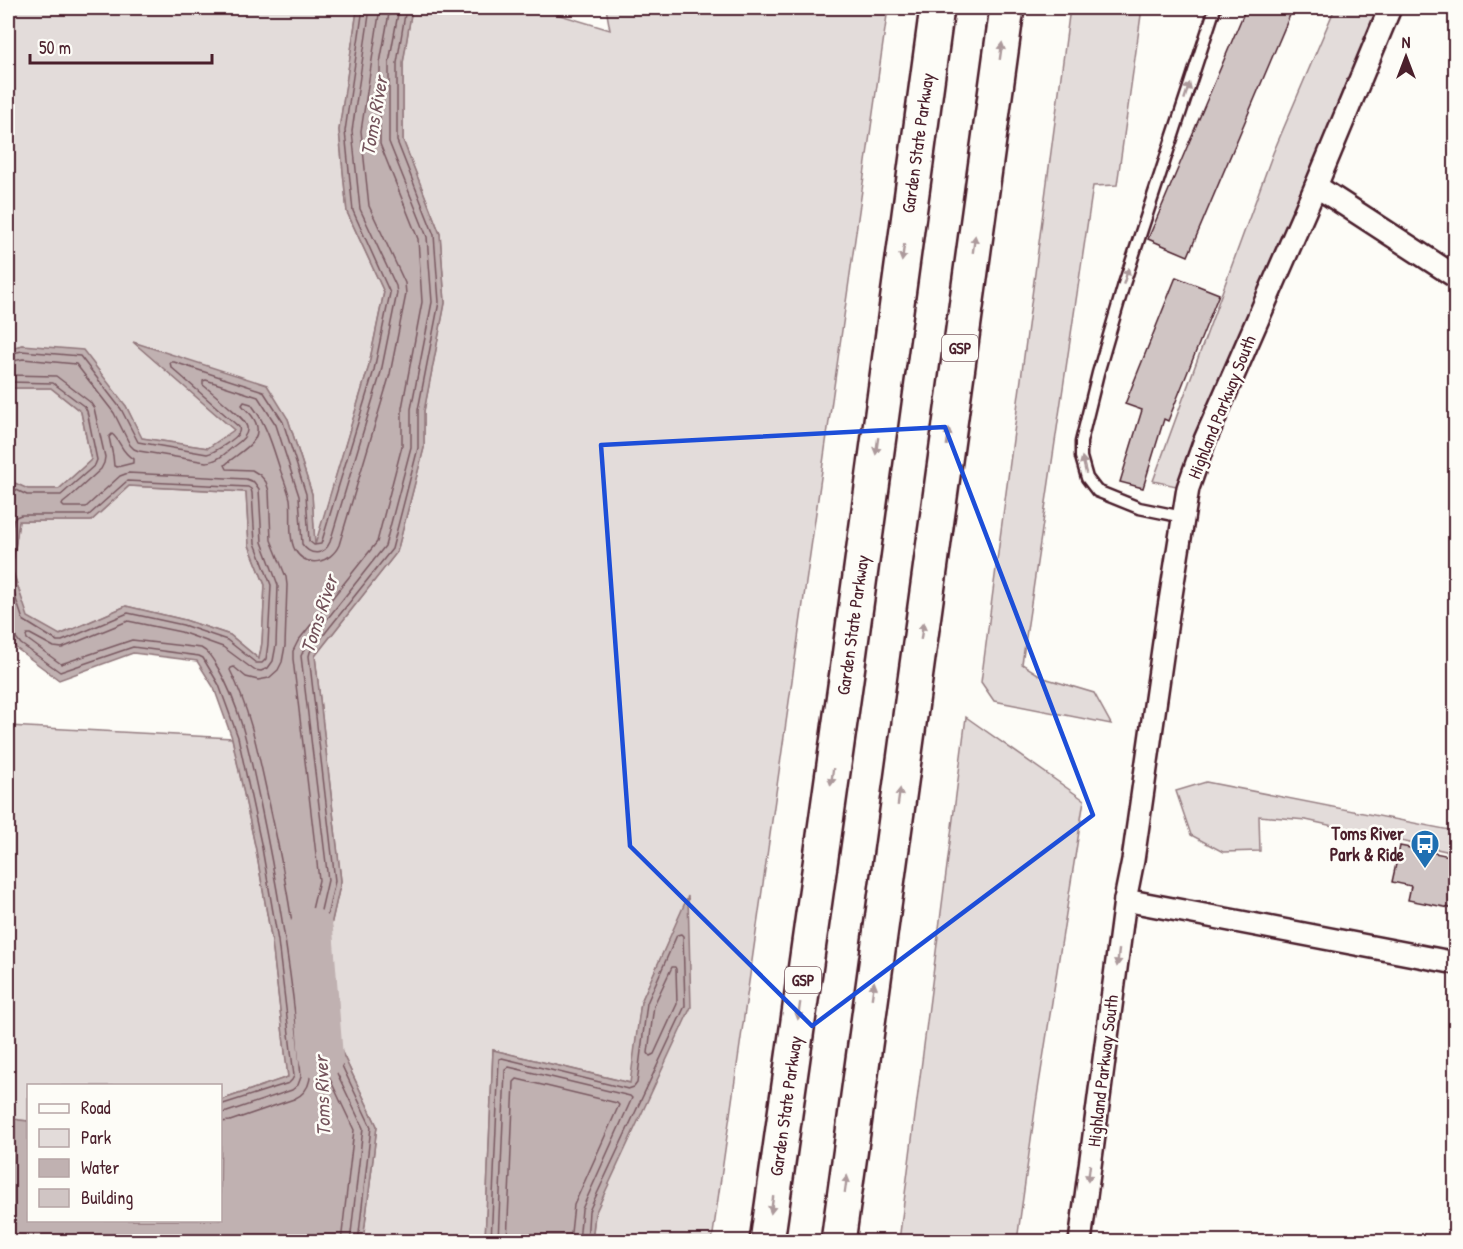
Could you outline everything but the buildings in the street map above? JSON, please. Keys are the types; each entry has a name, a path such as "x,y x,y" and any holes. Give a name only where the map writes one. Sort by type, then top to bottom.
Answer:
{"highway":[{"name":"Garden State Parkway","path":"767,1242 937,8"},
{"name":"GSP","path":"838,1242 1007,8"}],"street":[{"name":"Highland Parkway South","path":"1080,1242 1125,900 1133,860 1188,488 1205,440 1316,186 1390,8"},
{"path":"1316,186 1455,277"},
{"path":"1125,900 1455,963"}],"lane":[{"path":"1183,518 1139,508 1097,491 1087,478 1081,457 1081,442 1124,284 1214,11"}],"highlighted area":[{"path":"945,427 1093,815 812,1026 630,846 601,445"}],"green space":[{"path":"8,8 357,8 339,130 347,212 384,292 368,369 315,547 312,494 288,419 135,343 235,430 208,448 141,438 126,406 22,345 8,349"},
{"path":"412,8 537,8 610,30 606,8 888,8 712,1241 592,1241 595,1214 688,898 641,1002 631,1083 493,1050 485,1241 363,1241 377,1126 315,996 341,881 315,656 397,552 424,448 424,411 445,303 440,234 403,141 403,63"},
{"path":"1070,8 1142,8 1117,185 1093,186 1022,664 1044,678 1094,693 1111,724 994,701 981,682"},
{"path":"1335,8 1381,8 1346,82 1217,409 1176,486 1153,481 1273,153"},
{"path":"8,388 51,388 81,412 91,460 59,489 27,489 8,480"},
{"path":"129,486 246,492 249,545 265,585 259,659 230,635 185,620 126,606 59,635 27,617 12,569 19,521 91,521"},
{"path":"966,717 1084,800 1036,1103 1017,1241 899,1241"},
{"path":"8,726 232,738 256,850 272,942 288,1077 222,1100 222,1084 27,1084 27,1121 8,1117"},
{"path":"1206,782 1455,831 1455,853 1306,820 1259,816 1260,851 1223,852 1191,835 1176,791"}],"water":[{"path":"357,8 412,8 403,63 403,140 440,234 445,303 424,411 424,448 397,552 315,656 341,881 315,996 377,1126 363,1241 8,1241 8,1117 27,1121 27,1222 222,1222 222,1100 288,1077 272,942 256,850 232,738 214,688 197,661 133,653 59,680 16,648 8,635 8,480 28,489 59,489 91,460 81,412 51,388 8,388 8,349 22,345 83,350 126,406 142,438 208,448 234,430 133,342 267,385 288,419 312,494 315,545 368,369 384,292 347,212 339,130","holes":["129,486 246,492 249,545 265,585 259,659 230,635 185,620 126,606 60,635 28,617 12,569 19,521 91,521"]},
{"path":"688,896 691,1007 595,1214 592,1241 485,1241 493,1050 630,1083 641,1002"}],"waterway":[{"name":"Toms River","path":"311,930 321,1058"}],"place":[{"name":"Toms River Park & Ride","path":"1425,870"}]}
